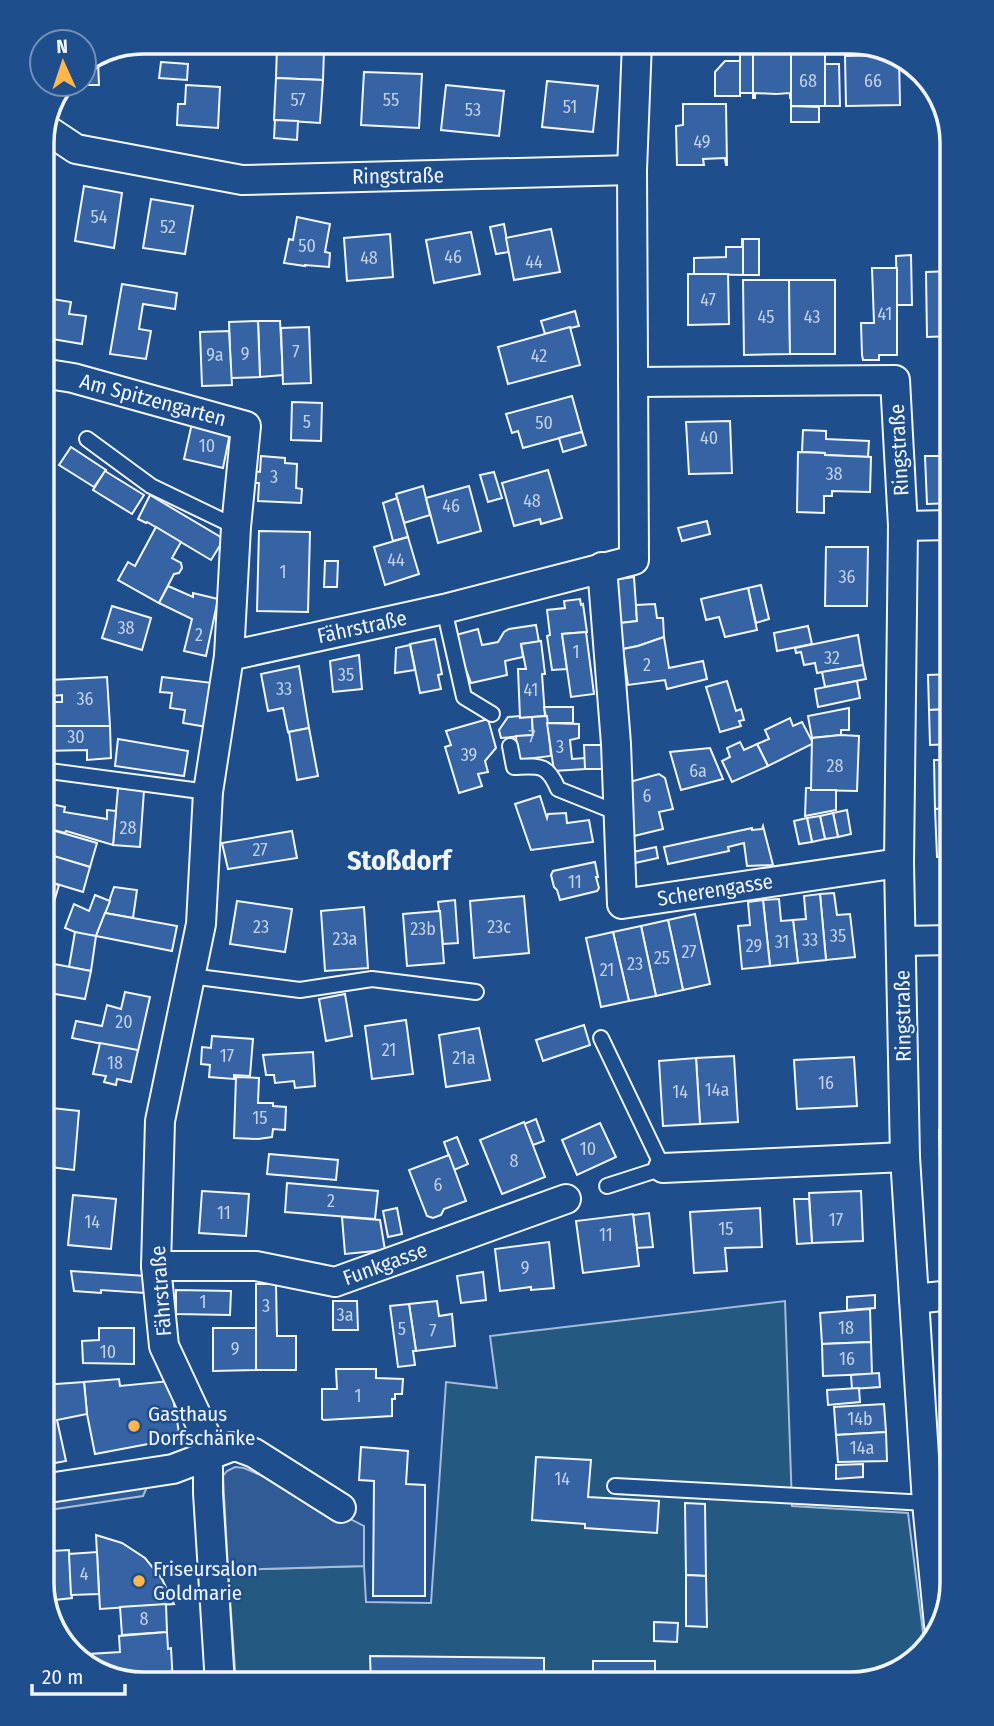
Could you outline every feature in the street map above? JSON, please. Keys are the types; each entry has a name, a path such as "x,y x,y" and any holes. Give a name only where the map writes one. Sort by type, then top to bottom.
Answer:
{"street":[{"path":"633,382 632,170 636,54"},
{"path":"635,71 644,54"},
{"name":"Ringstraße","path":"54,135 76,149 242,180 632,170"},
{"name":"Am Spitzengarten","path":"54,375 73,377 246,426 236,527 229,656"},
{"name":"Ringstraße","path":"633,382 895,380 903,526 899,863 905,1157 927,1503 937,1606"},
{"name":"Fährstraße","path":"219,1672 206,1436 164,1346 156,1266 160,1121 201,924 208,793 229,656 444,609 634,560 633,382"},
{"path":"903,526 940,525"},
{"name":"Scherengasse","path":"602,567 616,744 622,904 899,863"},
{"path":"901,941 940,940"},
{"path":"663,1168 905,1157"},
{"name":"Funkgasse","path":"156,1266 256,1266 335,1282 566,1199"},
{"path":"914,1299 940,1296"},
{"path":"54,1487 173,1469 223,1449 238,1447 254,1453 341,1508"}],"lane":[{"path":"87,439 151,486 236,527"},
{"path":"444,609 464,697 492,713"},
{"path":"510,746 514,767 539,766 553,776 558,789 618,813"},
{"path":"54,772 208,793"},
{"path":"190,976 300,990 372,979 476,992"},
{"path":"601,1038 663,1168 607,1186"},
{"path":"615,1486 927,1503"}],"shaded area":[{"path":"785,1301 792,1506 908,1513 923,1634 918,1642 890,1663 874,1669 851,1672 235,1672 228,1570 364,1566 366,1602 431,1603 446,1382 497,1388 490,1336"},
{"path":"235,1467 244,1468 288,1487 364,1526 364,1566 228,1570 223,1476"},
{"path":"148,1485 143,1496 54,1509 54,1499"}],"building":[{"path":"277,54 324,54 323,80 276,78"},
{"path":"740,54 753,54 753,93 740,93"},
{"path":"753,54 791,54 791,98 790,93 755,93 753,98"},
{"path":"791,54 825,54 825,106 791,106"},
{"path":"845,56 868,56 899,69 900,105 846,106"},
{"path":"725,61 740,61 740,96 715,96 715,72"},
{"path":"161,62 188,64 187,80 159,78"},
{"path":"825,64 839,64 840,106 825,106"},
{"path":"364,72 422,74 419,128 361,125"},
{"path":"276,78 323,80 320,123 274,120"},
{"path":"547,81 598,86 593,132 542,127"},
{"path":"186,85 220,87 218,128 177,125 178,104 185,104"},
{"path":"446,85 504,91 499,136 441,130"},
{"path":"683,104 726,104 727,165 725,158 703,159 704,165 677,165 676,126 683,125"},
{"path":"791,106 819,107 819,122 791,122"},
{"path":"275,120 298,121 297,140 274,138"},
{"path":"84,186 122,193 114,248 75,241"},
{"path":"151,199 193,206 185,254 143,248"},
{"path":"297,217 330,224 325,252 330,253 329,267 284,263 289,239 293,240"},
{"path":"504,224 509,252 496,254 490,227"},
{"path":"551,229 560,272 514,280 506,238"},
{"path":"471,232 480,274 434,283 426,240"},
{"path":"390,234 393,277 347,281 344,238"},
{"path":"742,239 743,275 694,274 694,258 726,257 726,247 742,247"},
{"path":"743,239 759,239 759,275 743,275"},
{"path":"911,255 912,305 897,305 896,256"},
{"path":"872,268 897,268 897,355 879,355 879,360 863,360 861,323 874,323"},
{"path":"940,271 940,336 927,337 926,272"},
{"path":"688,274 728,274 729,324 688,325"},
{"path":"743,280 789,280 790,354 744,355"},
{"path":"789,280 835,280 835,354 790,354"},
{"path":"122,284 177,293 175,309 143,304 139,329 151,331 146,359 110,354"},
{"path":"54,299 71,302 69,314 86,316 82,344 54,339"},
{"path":"575,311 579,326 545,334 541,321"},
{"path":"258,321 280,321 283,375 260,377"},
{"path":"258,321 260,377 231,378 229,322"},
{"path":"309,327 311,383 283,384 281,328"},
{"path":"570,327 580,365 508,384 498,347"},
{"path":"229,331 232,385 202,386 200,332"},
{"path":"572,396 582,432 523,448 518,431 512,433 506,414"},
{"path":"292,402 322,403 321,441 291,440"},
{"path":"730,421 732,473 689,474 686,422"},
{"path":"192,423 230,433 223,468 184,459"},
{"path":"803,430 826,431 826,439 869,441 868,457 802,452"},
{"path":"582,432 586,445 563,452 559,438"},
{"path":"71,447 106,470 94,487 59,465"},
{"path":"798,452 871,457 870,492 832,491 832,496 824,496 824,513 797,512"},
{"path":"261,456 285,458 285,463 297,464 296,488 302,489 301,503 258,501 259,483 251,483 251,471 260,472"},
{"path":"925,456 940,456 940,503 927,504"},
{"path":"548,470 562,518 541,524 540,519 514,526 502,483"},
{"path":"105,471 144,495 132,514 93,490"},
{"path":"494,472 502,498 488,502 480,475"},
{"path":"423,486 430,515 404,523 396,494"},
{"path":"469,486 481,531 438,543 426,498"},
{"path":"150,495 224,539 211,560 138,519"},
{"path":"397,498 408,537 393,541 383,503"},
{"path":"707,521 710,534 682,541 678,528"},
{"path":"156,527 181,542 172,558 181,563 182,568 179,573 174,574 159,603 118,580 128,562 135,566"},
{"path":"259,531 310,532 308,612 257,611"},
{"path":"408,537 419,574 385,585 374,547"},
{"path":"826,547 868,547 867,606 825,606"},
{"path":"325,561 338,561 337,587 324,587"},
{"path":"634,577 637,621 615,624 612,580"},
{"path":"761,585 769,619 756,623 748,588"},
{"path":"168,586 193,597 193,593 218,599 206,656 184,651 192,619 159,603"},
{"path":"748,588 757,630 725,637 719,617 706,620 701,599"},
{"path":"580,599 587,632 562,634 567,669 552,670 547,636 550,635 547,610 565,608 564,601"},
{"path":"655,604 657,618 663,618 664,637 623,649 620,623 637,621 636,605"},
{"path":"112,606 151,618 142,650 102,638"},
{"path":"536,625 539,642 521,644 523,657 505,661 507,675 471,683 456,635 478,629 482,645 498,642 509,629"},
{"path":"808,626 812,644 777,651 774,633"},
{"path":"586,632 594,694 571,697 562,634"},
{"path":"858,635 863,665 817,673 815,663 804,665 801,652 796,653 795,648"},
{"path":"664,637 669,668 703,661 707,679 667,689 665,680 628,685 623,649"},
{"path":"435,639 442,674 438,675 441,689 420,693 410,644"},
{"path":"541,641 545,674 542,674 545,716 520,718 518,669 526,669 521,644"},
{"path":"410,645 415,670 395,673 396,648"},
{"path":"359,655 362,689 333,692 330,661"},
{"path":"863,665 866,679 825,687 822,672"},
{"path":"299,666 309,728 288,732 283,708 268,711 261,674"},
{"path":"940,674 940,710 929,710 928,675"},
{"path":"107,677 110,726 54,726 54,702 62,702 62,695 54,696 54,680"},
{"path":"162,677 213,683 207,727 183,723 185,710 170,708 172,693 160,692"},
{"path":"727,681 736,711 741,709 744,720 739,721 741,726 720,732 706,687"},
{"path":"857,681 860,698 818,707 815,689"},
{"path":"544,707 573,707 573,723 547,723"},
{"path":"849,708 849,730 841,730 841,735 812,738 808,716"},
{"path":"929,710 940,710 940,745 930,745"},
{"path":"547,716 551,756 518,760 516,736 533,735 532,717"},
{"path":"508,717 532,717 533,735 501,738 499,730"},
{"path":"790,718 793,726 802,722 812,744 768,766 757,744 769,739 765,730"},
{"path":"488,719 496,748 485,761 488,772 478,774 482,786 459,793 445,747 451,745 446,731"},
{"path":"547,723 579,724 579,738 570,740 572,759 585,758 585,769 554,771"},
{"path":"54,726 110,726 111,758 87,760 87,750 54,751"},
{"path":"309,728 318,776 297,780 289,732"},
{"path":"859,736 857,791 811,790 812,738"},
{"path":"118,739 188,751 184,776 115,766"},
{"path":"740,742 744,750 757,744 768,766 732,782 722,761 730,757 727,748"},
{"path":"584,745 606,745 607,769 585,769"},
{"path":"710,748 723,779 681,790 670,752"},
{"path":"934,760 940,760 940,809 935,809"},
{"path":"659,774 665,778 673,809 659,812 663,829 634,836 622,784"},
{"path":"118,788 144,790 140,847 113,845"},
{"path":"806,788 836,790 836,810 805,816"},
{"path":"540,796 547,818 548,814 566,813 567,823 589,820 593,842 531,850 515,804"},
{"path":"54,805 65,807 64,812 107,819 107,810 116,811 113,845 66,831 54,830"},
{"path":"935,809 940,809 940,857 937,857"},
{"path":"847,810 851,834 838,837 833,813"},
{"path":"833,813 838,837 825,839 820,816"},
{"path":"820,816 825,839 812,842 807,818"},
{"path":"807,818 812,842 799,844 794,821"},
{"path":"763,826 773,865 747,866 744,843 728,847 729,851 668,864 664,847 752,828 762,829"},
{"path":"54,831 97,843 90,867 54,857"},
{"path":"292,831 297,858 228,869 222,843"},
{"path":"656,847 658,858 635,863 633,852"},
{"path":"54,856 90,867 83,892 54,883"},
{"path":"595,862 599,888 597,891 560,900 551,875 553,871"},
{"path":"54,883 59,885 54,902"},
{"path":"114,887 137,890 133,918 105,913"},
{"path":"834,893 837,915 850,914 855,957 826,960 820,894"},
{"path":"820,894 826,960 798,963 793,920 806,919 804,896"},
{"path":"95,895 110,901 96,936 65,928 74,904 89,911"},
{"path":"524,896 529,953 474,958 470,901"},
{"path":"779,899 781,921 793,920 798,963 770,966 763,900"},
{"path":"455,900 458,943 443,944 438,902"},
{"path":"763,900 770,966 742,969 738,926 750,925 748,902"},
{"path":"237,901 292,909 285,952 230,944"},
{"path":"364,907 368,968 325,971 321,911"},
{"path":"440,911 444,963 407,966 403,914"},
{"path":"105,913 177,926 172,951 96,936"},
{"path":"695,914 710,984 683,990 668,920"},
{"path":"668,920 683,990 656,996 641,926"},
{"path":"641,926 656,996 629,1001 613,932"},
{"path":"75,932 96,936 91,971 69,967"},
{"path":"613,932 629,1001 601,1007 586,938"},
{"path":"54,964 91,971 85,999 54,994"},
{"path":"125,992 150,997 138,1051 72,1038 76,1021 102,1026 107,1005 121,1009"},
{"path":"345,994 352,1036 326,1041 319,999"},
{"path":"406,1020 413,1074 372,1079 365,1026"},
{"path":"584,1025 590,1045 543,1061 536,1040"},
{"path":"479,1028 490,1080 446,1087 439,1035"},
{"path":"212,1036 253,1039 250,1076 234,1075 234,1079 209,1077 210,1065 201,1064 202,1047 211,1048"},
{"path":"100,1043 138,1050 131,1082 117,1079 116,1085 104,1082 106,1076 93,1074"},
{"path":"313,1052 315,1086 295,1088 294,1081 275,1083 274,1075 266,1075 263,1055"},
{"path":"734,1056 738,1122 700,1124 696,1058"},
{"path":"854,1057 857,1106 797,1109 794,1060"},
{"path":"696,1058 700,1124 663,1126 659,1061"},
{"path":"236,1077 259,1078 258,1103 273,1103 273,1106 286,1107 285,1130 273,1129 272,1137 234,1138"},
{"path":"54,1108 79,1111 74,1170 54,1168"},
{"path":"536,1119 544,1141 533,1145 524,1124"},
{"path":"524,1122 545,1177 502,1194 480,1140"},
{"path":"600,1123 616,1157 577,1175 562,1140"},
{"path":"457,1137 468,1164 454,1170 444,1142"},
{"path":"269,1154 338,1160 336,1180 267,1174"},
{"path":"449,1155 466,1201 444,1209 441,1215 433,1218 427,1216 409,1170"},
{"path":"287,1183 378,1191 375,1219 285,1212"},
{"path":"202,1191 249,1194 246,1236 199,1233"},
{"path":"861,1191 863,1241 812,1243 809,1193"},
{"path":"73,1195 116,1199 111,1249 68,1245"},
{"path":"794,1199 809,1199 812,1243 797,1244"},
{"path":"397,1208 402,1234 388,1237 383,1211"},
{"path":"760,1208 762,1247 725,1248 727,1271 694,1273 690,1212"},
{"path":"649,1213 653,1247 637,1248 633,1215"},
{"path":"633,1214 639,1266 583,1273 576,1221"},
{"path":"342,1217 380,1220 385,1250 345,1254"},
{"path":"549,1242 554,1288 531,1290 531,1287 500,1291 495,1249"},
{"path":"71,1271 146,1276 145,1293 74,1291"},
{"path":"483,1272 486,1300 461,1303 457,1276"},
{"path":"256,1284 276,1284 277,1336 296,1336 296,1370 256,1370"},
{"path":"176,1290 231,1291 230,1315 176,1314"},
{"path":"875,1295 875,1308 847,1310 847,1297"},
{"path":"333,1301 357,1301 358,1330 333,1330"},
{"path":"437,1301 439,1316 452,1314 455,1346 416,1351 409,1304"},
{"path":"409,1304 416,1351 413,1351 415,1365 398,1367 390,1306"},
{"path":"870,1309 871,1342 822,1344 820,1313"},
{"path":"99,1328 134,1328 134,1364 83,1363 82,1341 99,1340"},
{"path":"213,1328 256,1328 256,1370 213,1371"},
{"path":"871,1342 872,1374 823,1376 822,1344"},
{"path":"336,1369 376,1369 376,1378 403,1379 402,1394 395,1394 395,1399 392,1399 392,1416 322,1419 322,1389 337,1389"},
{"path":"879,1373 880,1387 852,1389 851,1375"},
{"name":"Gasthaus Dorfschänke","path":"119,1379 120,1386 170,1381 180,1438 95,1454 84,1382"},
{"path":"84,1382 87,1414 57,1420 66,1461 54,1463 54,1384"},
{"path":"859,1388 860,1402 828,1405 827,1390"},
{"path":"884,1404 886,1432 836,1435 834,1407"},
{"path":"886,1432 887,1461 838,1462 836,1435"},
{"path":"361,1447 408,1451 406,1484 425,1485 425,1596 373,1596 374,1481 359,1480"},
{"path":"536,1457 591,1460 588,1497 659,1501 657,1533 585,1528 585,1524 532,1520"},
{"path":"863,1464 863,1477 836,1479 836,1465"},
{"path":"685,1503 705,1504 706,1576 686,1575"},
{"path":"96,1535 122,1543 145,1558 162,1579 174,1604 100,1609"},
{"path":"69,1550 72,1598 56,1600 54,1551"},
{"path":"97,1552 99,1594 71,1595 69,1554"},
{"path":"686,1575 706,1576 707,1627 686,1626"},
{"path":"166,1604 167,1632 122,1635 120,1607"},
{"path":"654,1622 678,1623 677,1642 654,1641"},
{"path":"167,1632 172,1672 126,1670 104,1663 90,1654 120,1652 119,1636"},
{"path":"370,1656 544,1658 544,1672 371,1672"},
{"path":"593,1661 655,1661 655,1672 593,1672"}],"place":[{"name":"Gasthaus Dorfschänke","path":"134,1426"},
{"name":"Friseursalon Goldmarie","path":"139,1581"}],"district":[{"name":"Stoßdorf","path":"399,860"}]}
